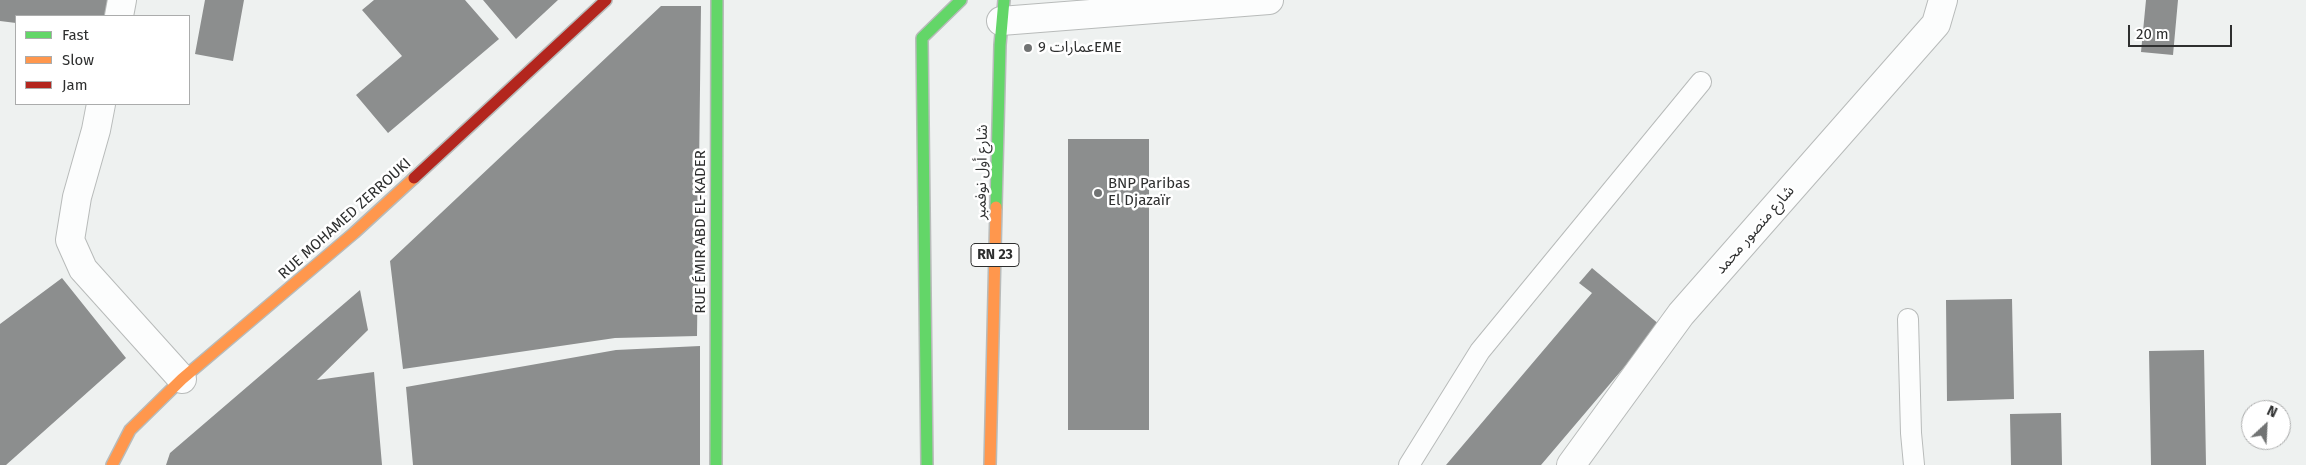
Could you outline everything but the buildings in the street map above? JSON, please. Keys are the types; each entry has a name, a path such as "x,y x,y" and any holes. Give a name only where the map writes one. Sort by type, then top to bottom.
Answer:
{"street":[{"path":"119,15 122,0"},
{"name":"RUE MOHAMED ZERROUKI","path":"112,465 130,430 182,379 354,233 606,0"},
{"name":"RUE ÉMIR ABD EL-KADER","path":"716,465 717,0"},
{"path":"927,465 922,38 961,0"},
{"path":"1003,10 1269,0"},
{"name":"شارع منصور محمد","path":"1571,465 1681,314 1936,24 1943,0"},
{"name":"شارع أول نوفمبر","path":"990,465 1003,10"},
{"path":"101,105 96,130 77,197 70,240 83,269 182,379"}],"lane":[{"path":"1409,465 1480,351 1701,82"},
{"path":"1908,319 1911,433 1914,465"}],"traffic: fast":[{"path":"716,465 717,0"},
{"path":"927,465 922,38 961,0"},
{"path":"996,207 1000,45 1004,0"}],"traffic: slow":[{"path":"112,465 130,430 182,379 354,233 414,178"},
{"path":"990,465 996,207"}],"traffic: jam":[{"path":"414,178 606,0"}],"place":[{"name":"عمارات 9EME","path":"1028,48"},
{"name":"BNP Paribas El Djazaïr","path":"1098,193"}]}
